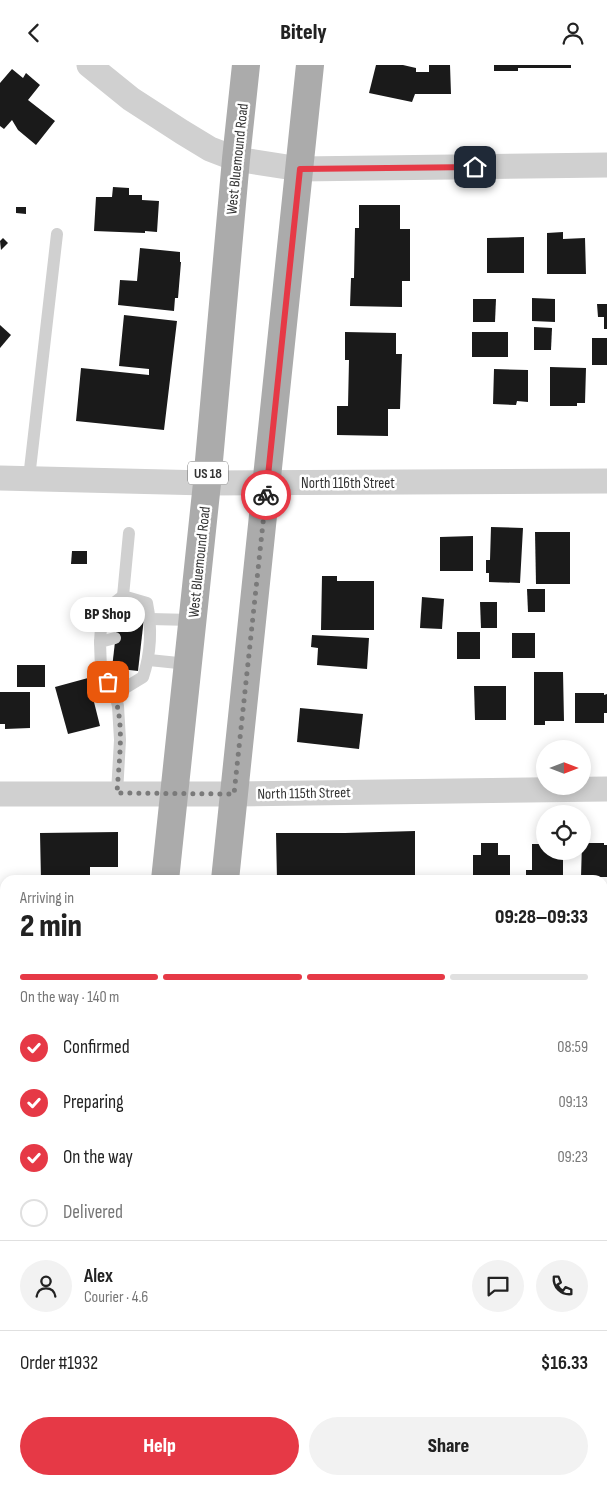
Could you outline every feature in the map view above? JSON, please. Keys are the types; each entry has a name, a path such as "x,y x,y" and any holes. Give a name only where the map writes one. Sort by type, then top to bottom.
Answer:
{"main road":[{"name":"West Bluemound Road","path":"166,875 207,483 246,65"},
{"path":"226,875 310,65"}],"street":[{"path":"89,65 131,99 182,132 210,149 236,159 300,169 607,165"},
{"name":"North 116th Street","path":"10,475 207,483 607,481"},
{"name":"North 115th Street","path":"0,794 234,794 607,789"}],"lane":[{"path":"10,475 57,234"},
{"path":"117,793 120,740 118,705 115,694 101,670 100,642 102,612 123,596 129,533"},
{"path":"115,694 143,677 149,660 147,603 123,596"},
{"path":"148,627 192,620"},
{"path":"100,642 115,638"},
{"path":"149,660 188,664"}],"building":[{"path":"376,65 403,65 416,68 416,72 429,72 429,65 450,65 451,94 415,94 412,102 369,93"},
{"path":"494,65 571,65 571,68 518,68 518,71 494,71"},
{"path":"12,69 23,78 26,73 40,85 28,100 55,121 36,145 18,130 12,120 4,129 0,126 0,83"},
{"path":"113,187 129,188 129,195 142,195 142,200 159,201 157,232 94,231 96,197 112,197"},
{"path":"359,205 400,205 400,229 410,229 410,281 402,281 402,307 350,306 351,278 354,278 355,228 359,228"},
{"path":"16,207 26,207 26,214 16,213"},
{"path":"563,232 563,239 585,238 586,274 547,274 547,233"},
{"path":"524,237 524,273 487,273 487,238"},
{"path":"3,238 8,243 1,250 0,241"},
{"path":"140,248 180,252 178,298 175,298 174,311 118,305 120,280 137,281"},
{"path":"532,298 555,299 555,322 532,321"},
{"path":"473,299 496,299 495,322 473,322"},
{"path":"597,304 607,304 607,329 604,329 604,317 598,317"},
{"path":"124,315 177,321 164,430 76,421 81,368 149,375 149,369 119,366"},
{"path":"0,325 11,335 0,348"},
{"path":"534,327 552,328 551,350 534,350"},
{"path":"345,332 396,333 396,354 402,354 400,409 388,409 388,436 337,435 337,406 348,406 349,360 345,360"},
{"path":"472,332 508,332 508,357 472,357"},
{"path":"592,338 607,338 607,365 592,365"},
{"path":"550,367 586,368 585,403 577,403 577,406 550,406"},
{"path":"494,369 528,370 528,402 517,401 516,405 493,404"},
{"path":"491,527 523,528 520,583 489,582 489,573 486,573 486,560 490,560"},
{"path":"535,532 570,532 570,584 536,584"},
{"path":"473,536 473,571 440,571 440,537"},
{"path":"72,551 87,551 87,564 71,564"},
{"path":"322,576 337,576 337,581 374,581 374,630 321,630"},
{"path":"527,589 545,589 545,612 528,612"},
{"path":"422,597 444,599 442,629 420,628"},
{"path":"480,602 497,602 497,628 481,628"},
{"path":"119,607 145,609 138,671 112,668"},
{"path":"457,632 480,632 480,659 457,659"},
{"path":"512,633 535,633 535,658 512,658"},
{"path":"312,635 369,638 367,669 317,665 318,648 311,647"},
{"path":"17,665 45,665 45,687 17,687"},
{"path":"534,672 563,672 564,721 545,721 545,725 534,725"},
{"path":"88,678 100,726 68,734 55,687"},
{"path":"474,686 506,686 506,720 475,720"},
{"path":"0,692 30,692 30,728 5,729 5,724 0,724"},
{"path":"575,693 607,694 607,713 604,713 604,723 575,723"},
{"path":"300,708 363,714 359,749 297,742"},
{"path":"415,831 415,875 277,875 276,833"},
{"path":"118,832 118,867 90,867 90,875 41,875 40,833"},
{"path":"481,843 498,843 498,855 510,855 510,875 473,875 473,855 481,855"},
{"path":"591,843 604,843 604,845 607,845 607,875 581,875 582,860 591,860"},
{"path":"532,844 536,844 536,860 563,860 563,875 526,875 526,870 532,870"}],"way so far":[{"path":"108,682 115,694 118,705 120,740 117,793 234,794 266,495"}],"place":[{"name":"BP Shop","path":"108,682"}],"route":[{"path":"266,495 300,169 475,167"}]}
